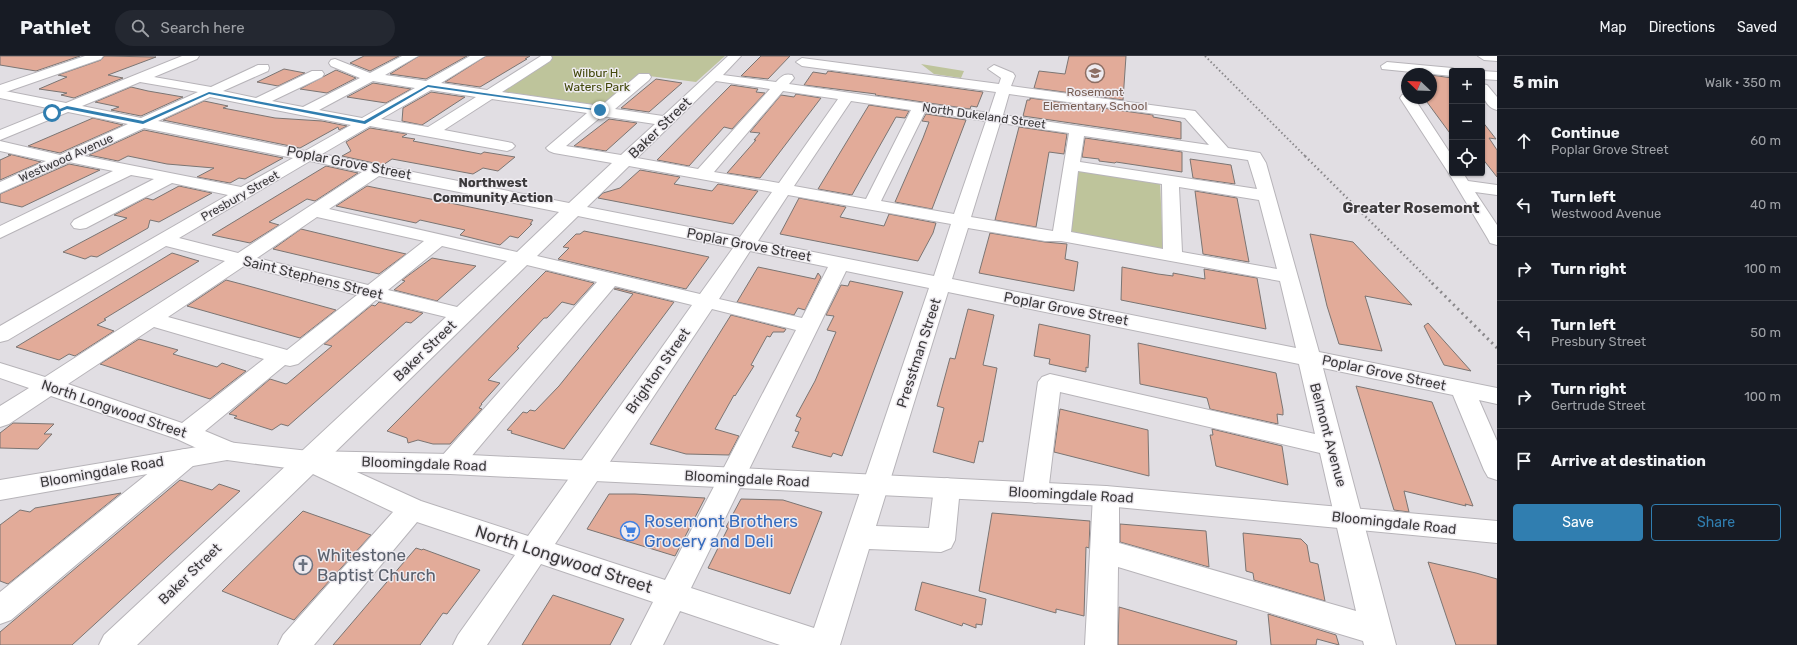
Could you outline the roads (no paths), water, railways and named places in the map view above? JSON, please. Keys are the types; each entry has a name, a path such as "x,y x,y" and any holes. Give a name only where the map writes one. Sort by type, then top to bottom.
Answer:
{"street":[{"path":"0,87 82,56"},
{"path":"0,90 97,56"},
{"path":"0,144 67,107 192,56"},
{"path":"306,111 412,56"},
{"name":"Presbury Street","path":"0,336 479,56"},
{"name":"Baker Street","path":"115,645 735,56"},
{"path":"1484,56 1497,57"},
{"path":"431,132 546,58"},
{"path":"702,175 804,59 1004,89 1190,114 1222,150"},
{"path":"335,63 371,77 488,95 602,110 667,121"},
{"path":"1401,88 1387,66 1409,68"},
{"name":"Westwood Avenue","path":"0,188 263,68"},
{"name":"Presstman Street","path":"824,645 1008,76 994,69"},
{"path":"1437,71 1449,72"},
{"path":"258,102 316,74"},
{"path":"1485,75 1497,76"},
{"path":"644,77 554,148 1045,236 1061,236 1289,277"},
{"name":"North Dukeland Street","path":"713,77 1222,150 1254,156"},
{"path":"139,78 306,111 507,146"},
{"path":"1485,92 1497,106"},
{"name":"Poplar Grove Street","path":"0,94 309,155 1497,396"},
{"name":"Brighton Street","path":"469,645 847,97"},
{"path":"1411,104 1449,163"},
{"path":"871,205 920,107"},
{"path":"1061,236 1077,130"},
{"path":"0,144 64,158 171,177 244,193"},
{"name":"Belmont Avenue","path":"1254,156 1257,160 1289,277 1307,357 1349,518 1378,638"},
{"path":"1071,165 1267,196"},
{"path":"0,418 378,169"},
{"path":"0,233 128,170"},
{"path":"80,224 171,177"},
{"path":"1459,179 1497,190"},
{"path":"1459,179 1497,238"},
{"path":"1170,180 1173,256"},
{"path":"314,211 522,258 808,326"},
{"name":"Saint Stephens Street","path":"164,240 462,315"},
{"path":"151,319 290,358 437,240"},
{"path":"647,645 840,263"},
{"path":"450,464 610,280"},
{"path":"0,610 185,445 282,356"},
{"name":"North Longwood Street","path":"0,370 48,386 185,445"},
{"path":"1035,493 1050,382 1330,446"},
{"path":"1462,389 1497,470"},
{"name":"Bloomingdale Road","path":"4,491 185,445 309,461 450,464 1106,496 1497,532"},
{"name":"North Longwood Street","path":"309,461 412,509 824,645"},
{"path":"859,537 941,540 947,488"},
{"path":"1101,645 1106,496"},
{"path":"294,645 412,509"},
{"path":"1105,551 1378,638"}],"railway":[{"path":"1205,56 1497,348"}],"place":[{"name":"Rosemont Elementary School","path":"1095,73"},
{"name":"Rosemont Brothers Grocery and Deli","path":"630,531"},
{"name":"Whitestone Baptist Church","path":"303,565"}],"district":[{"name":"Northwest Community Action","path":"493,190"},
{"name":"Greater Rosemont","path":"1411,208"}],"park label":[{"name":"Wilbur H. Waters Park","path":"597,80"}]}
